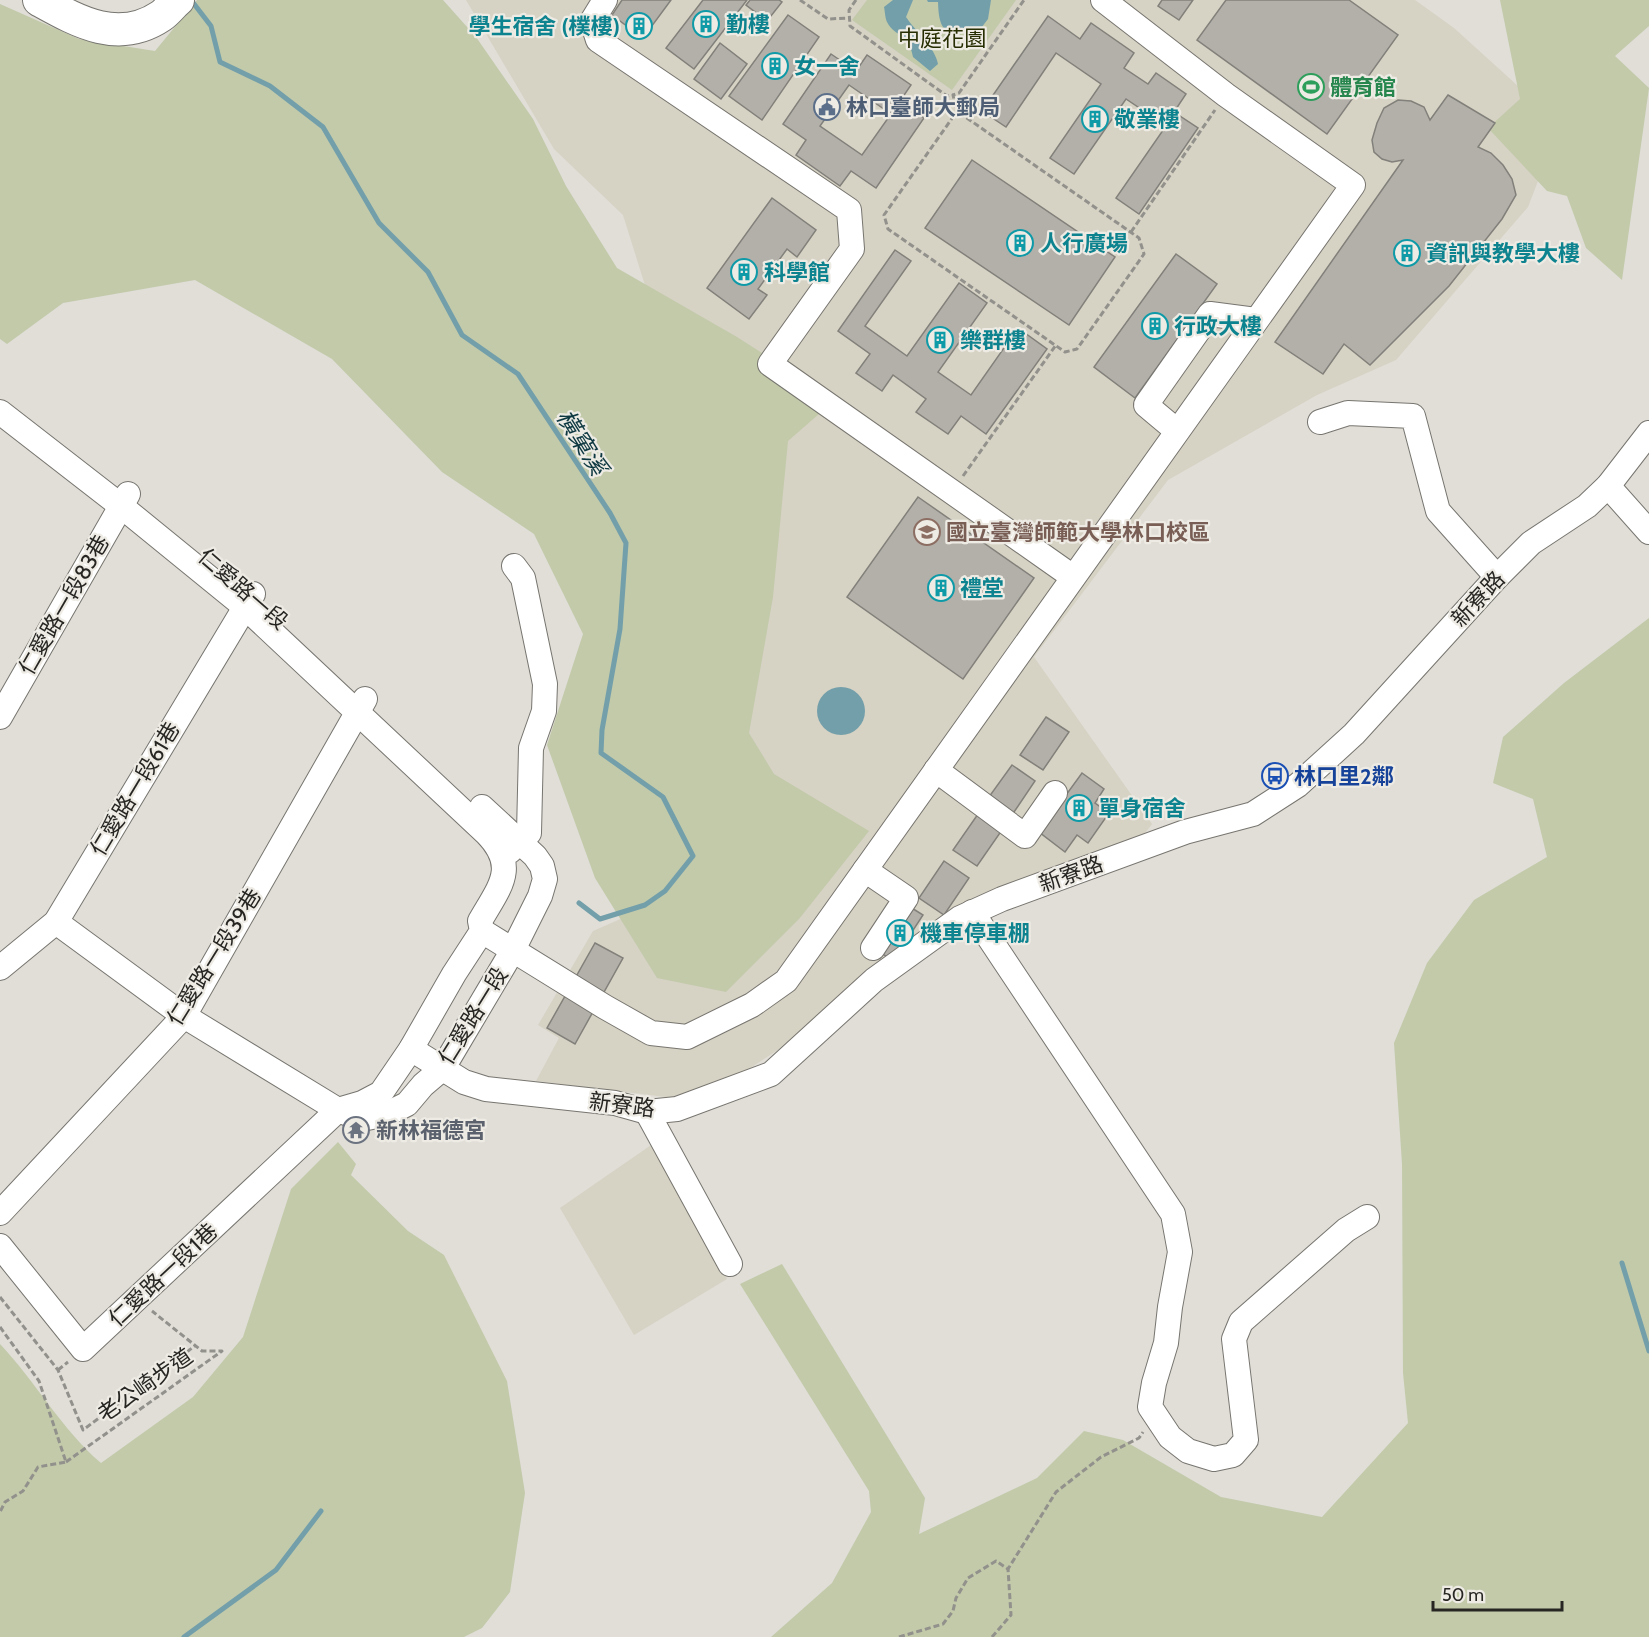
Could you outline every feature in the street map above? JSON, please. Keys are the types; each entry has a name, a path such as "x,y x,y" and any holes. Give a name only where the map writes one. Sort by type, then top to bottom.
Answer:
{"main road":[{"path":"39,0 91,26 115,30 139,26 161,16 178,0"}],"street":[{"path":"605,0 592,21 598,40 849,210 852,249 770,364 1073,578"},
{"path":"482,931 651,1033 687,1037 752,1005 786,981 1353,185 1226,95 1103,0"},
{"path":"1177,431 1146,405 1210,314 1256,320"},
{"name":"仁愛路一段","path":"4,409 124,500 249,601 512,850 542,866 545,879 540,897 513,950 443,1068 423,1085 407,1104 387,1114 362,1119 338,1110"},
{"path":"1320,422 1348,413 1413,416 1438,511 1497,576"},
{"name":"新寮路","path":"411,1049 464,1082 486,1089 615,1104 647,1112 677,1109 771,1074 874,980 960,918 1002,899 1185,832 1253,814 1298,785 1354,734 1497,576 1531,543 1587,506 1608,486 1649,433"},
{"path":"1608,486 1649,532"},
{"name":"仁愛路一段83巷","path":"0,717 124,500"},
{"path":"512,850 530,833 531,748 544,711 545,684 523,578 514,566"},
{"name":"仁愛路一段61巷","path":"0,968 56,921 249,601"},
{"name":"仁愛路一段39巷","path":"0,1213 184,1016 361,706"},
{"path":"936,770 1025,836 1055,793"},
{"name":"仁愛路一段","path":"338,1110 362,1103 381,1093 411,1049 454,974 482,931 480,921 501,884 512,850"},
{"path":"865,870 906,898 873,948"},
{"path":"972,912 1173,1214 1180,1251 1166,1343 1154,1383 1150,1407 1170,1437 1188,1451 1214,1459 1233,1455 1246,1440 1234,1339 1241,1322 1346,1230 1367,1217"},
{"path":"56,921 184,1016 338,1110"},
{"name":"仁愛路一段1巷","path":"0,1246 83,1349 138,1300 338,1110"},
{"path":"647,1112 730,1264"}],"path":[{"path":"800,0 828,19 849,18"},
{"path":"856,0 849,10 850,26 947,96 959,93 1024,0"},
{"path":"953,95 958,116"},
{"path":"1131,232 1226,95"},
{"path":"958,116 964,116 1139,238 1144,254 1077,349 1065,352 888,229 884,215 953,117 958,116"},
{"path":"951,492 1056,345"},
{"path":"0,1297 58,1370 83,1430 196,1345 138,1300"},
{"path":"0,1328 39,1381 66,1462 38,1467 23,1491 5,1502 0,1512"},
{"name":"老公崎步道","path":"66,1462 222,1352 202,1351 196,1345"},
{"path":"992,1637 1011,1615 1008,1569 1056,1492 1101,1457 1138,1438 1156,1416"},
{"path":"899,1637 944,1624 953,1611 956,1598 968,1578 996,1562 1008,1569"}],"shaded area":[{"name":"國立臺灣師範大學林口校區","path":"466,0 1415,0 1454,28 1560,124 1528,207 1396,360 1317,395 1168,480 1034,657 1152,824 1142,837 962,911 810,1029 735,1078 674,1098 536,1081 559,1038 538,1025 593,931 664,900 674,378 623,215 554,149"},
{"path":"657,1141 727,1279 634,1335 560,1208"}],"green space":[{"path":"197,0 443,0 476,37 533,119 566,186 617,268 737,337 835,400 788,441 773,597 749,733 774,774 869,831 799,919 726,992 657,978 595,878 547,745 583,634 534,534 442,472 332,359 195,280 63,303 7,344 0,339 0,4 79,39 155,51"},
{"name":"中庭花園","path":"867,0 1016,0 952,90 852,20"},
{"path":"1500,0 1649,0 1649,26 1615,56 1649,88 1622,280 1586,248 1567,196 1547,191 1488,128 1520,99"},
{"path":"1649,618 1649,1637 771,1637 832,1583 871,1512 869,1491 740,1284 782,1264 925,1498 919,1534 1037,1478 1084,1431 1123,1440 1221,1497 1322,1517 1408,1423 1403,1373 1402,1164 1394,1043 1427,963 1474,900 1547,857 1533,799 1493,783 1503,737 1564,683"},
{"path":"338,1142 356,1164 351,1175 408,1231 444,1255 507,1381 525,1493 510,1592 482,1628 464,1637 0,1637 0,1344 61,1421 101,1463 193,1397 243,1337 291,1189"}],"water":[{"path":"893,0 913,0 906,17 936,58 938,64 930,71 913,57 908,43 887,22 884,7"},
{"path":"927,0 991,0 988,19 978,32 959,33 943,27 940,22 938,2"},
{"path":"836,687 846,687 858,694 865,706 865,716 858,728 846,735 836,735 821,724 817,716 817,706 828,691"}],"building":[{"name":"學生宿舍 (樸樓)","path":"622,0 671,0 643,38 612,15"},
{"name":"勤樓","path":"703,0 747,0 694,69 666,48"},
{"path":"750,0 779,0 782,2 767,21 746,5"},
{"path":"1162,0 1193,0 1179,20 1158,6"},
{"name":"體育館","path":"1226,0 1349,0 1398,35 1327,134 1197,40"},
{"name":"女一舍","path":"788,15 819,37 762,120 729,96"},
{"name":"敬業樓","path":"1048,16 1080,39 1091,23 1134,53 1124,68 1148,84 1156,73 1186,94 1174,112 1198,128 1139,214 1116,198 1166,126 1126,99 1074,174 1050,158 1101,84 1056,53 1006,127 982,111"},
{"path":"720,43 747,64 721,99 694,79"},
{"path":"831,54 856,71 867,55 911,85 900,101 924,118 876,188 851,171 840,186 796,155 806,140 783,124","holes":["849,85 891,114 862,155 820,126"]},
{"name":"資訊與教學大樓","path":"1448,95 1495,123 1478,147 1491,153 1503,165 1512,179 1516,195 1502,219 1449,286 1370,365 1344,344 1323,374 1275,342 1403,160 1392,162 1382,159 1374,152 1372,140 1384,108 1398,100 1411,101 1424,107 1430,120"},
{"name":"人行廣場","path":"972,160 1115,257 1069,325 925,228"},
{"name":"科學館","path":"772,198 816,230 797,257 787,249 758,289 767,295 749,319 707,288"},
{"name":"樂群樓","path":"895,250 911,261 865,326 907,356 959,283 987,303 938,372 971,395 1018,328 1047,349 986,434 961,416 948,434 916,412 926,399 893,375 882,391 856,373 870,354 838,331"},
{"name":"行政大樓","path":"1176,254 1217,284 1135,398 1094,367"},
{"name":"禮堂","path":"918,497 1034,578 963,679 847,597"},
{"path":"1046,717 1069,732 1043,770 1020,755"},
{"path":"1012,765 1035,781 1010,818 986,801"},
{"name":"單身宿舍","path":"1082,773 1104,789 1095,803 1109,813 1088,843 1077,835 1065,852 1039,832"},
{"path":"978,814 1002,830 977,866 953,850"},
{"path":"944,861 969,878 944,915 919,898"},
{"name":"機車停車棚","path":"907,905 923,915 893,961 877,950"},
{"path":"595,943 623,958 575,1044 547,1028"}],"waterway":[{"name":"橫窠溪","path":"191,0 211,26 220,62 270,86 323,127 379,223 428,272 462,335 518,374 610,513 626,543 620,629 602,730 601,753 663,797 693,856 665,891 645,905 600,919 579,903"},
{"path":"1622,1263 1649,1351"},
{"path":"184,1637 276,1570 321,1511"}],"place":[{"name":"勤樓","path":"706,24"},
{"name":"學生宿舍 (樸樓)","path":"639,26"},
{"name":"女一舍","path":"775,66"},
{"name":"體育館","path":"1311,87"},
{"name":"林口臺師大郵局","path":"827,107"},
{"name":"敬業樓","path":"1095,119"},
{"name":"人行廣場","path":"1020,243"},
{"name":"資訊與教學大樓","path":"1407,253"},
{"name":"科學館","path":"744,272"},
{"name":"行政大樓","path":"1155,326"},
{"name":"樂群樓","path":"940,340"},
{"name":"國立臺灣師範大學林口校區","path":"927,532"},
{"name":"禮堂","path":"941,588"},
{"name":"林口里2鄰","path":"1275,776"},
{"name":"單身宿舍","path":"1079,808"},
{"name":"機車停車棚","path":"900,933"},
{"name":"新林福德宮","path":"356,1130"}]}
